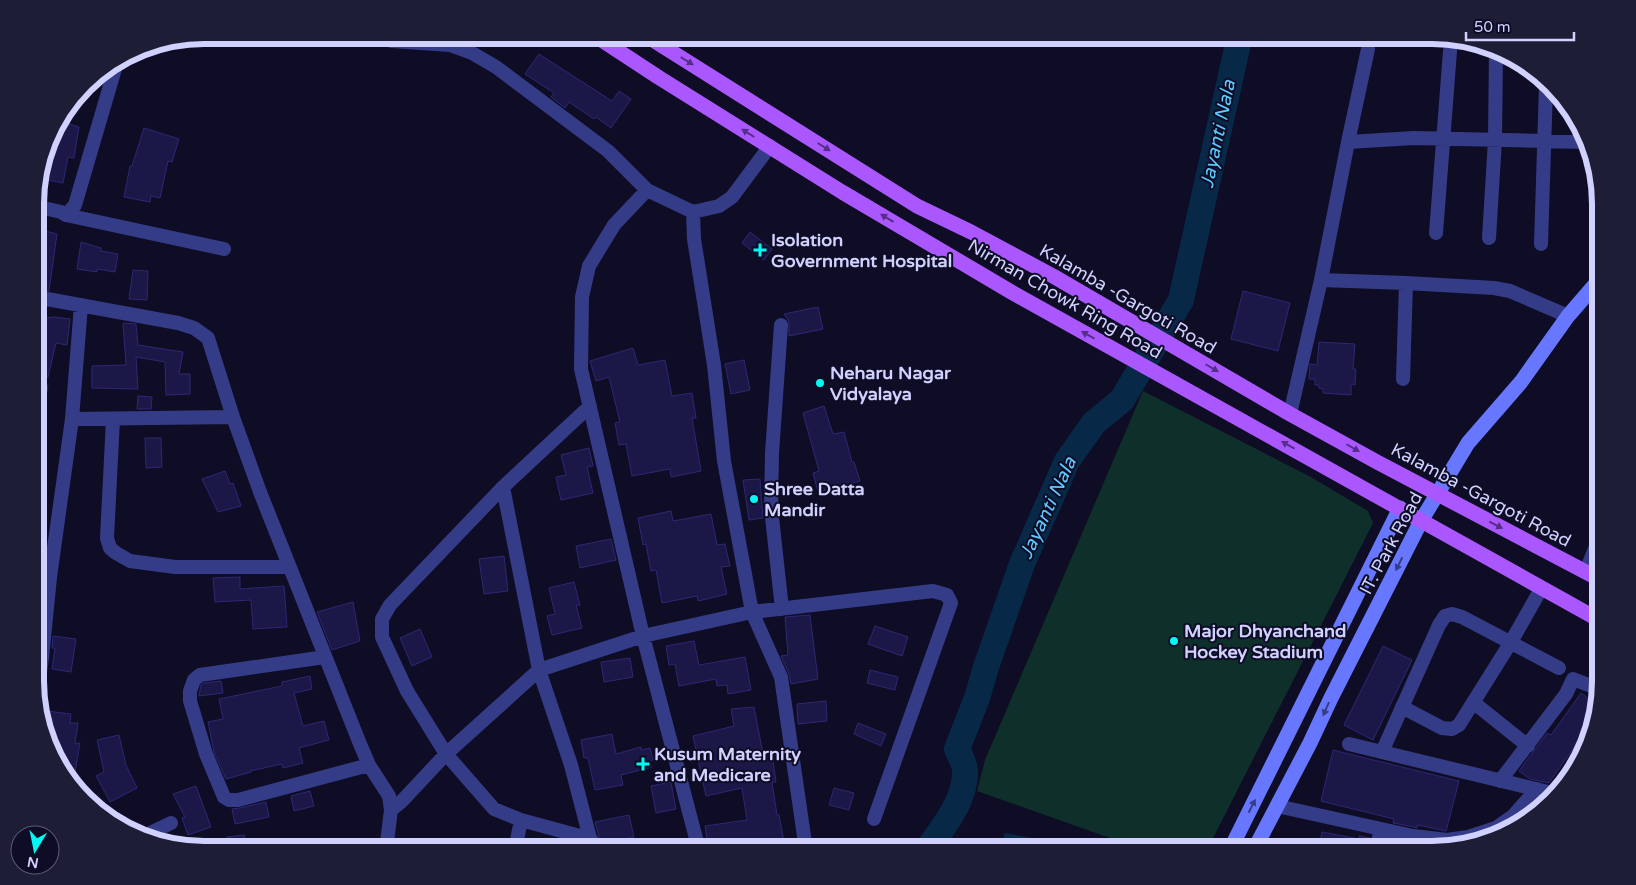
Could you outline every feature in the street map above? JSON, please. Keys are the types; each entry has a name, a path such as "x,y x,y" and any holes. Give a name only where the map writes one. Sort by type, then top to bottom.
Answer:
{"main road":[{"name":"Nirman Chowk Ring Road","path":"608,44 770,146 1013,293 1592,616"},
{"name":"Kalamba -Gargoti Road","path":"659,44 917,206 971,232 1290,414 1438,495 1592,575"},
{"name":"IT. Park Road","path":"1259,841 1422,521 1468,443 1520,382 1568,316 1592,288"},
{"name":"IT. Park Road","path":"1234,841 1400,508"}],"street":[{"path":"436,44 450,45 472,53 496,67 608,152 647,190 692,212 719,206 732,197 770,146"},
{"path":"1290,414 1321,280 1368,49"},
{"path":"1436,233 1450,50"},
{"path":"1489,238 1495,140 1496,57"},
{"path":"66,215 75,205 78,198 114,72"},
{"path":"1541,244 1546,91"},
{"path":"1348,142 1414,138 1580,142"},
{"path":"647,190 614,225 589,266 582,297 581,369 643,636 697,841"},
{"path":"44,208 66,215 224,249"},
{"path":"692,212 694,239 714,365 724,461 752,612 781,677 805,841"},
{"path":"1321,280 1494,288 1510,291 1568,316"},
{"path":"1403,379 1406,283"},
{"path":"44,298 178,323 194,328 208,338 232,417 325,657 369,765 389,796 391,810 387,841"},
{"path":"44,621 72,419 81,305"},
{"path":"781,324 772,453 771,508 782,609"},
{"path":"583,841 494,809 446,754 407,690 382,638 382,619 390,605 504,487 590,406"},
{"path":"72,419 232,417"},
{"path":"114,419 107,538 110,548 116,554 130,561 176,567 290,567"},
{"path":"504,487 539,670 571,765 591,841"},
{"path":"1586,571 1592,556"},
{"path":"1402,707 1442,728 1452,729 1459,725 1511,642 1541,588"},
{"path":"391,810 446,754 539,670 643,636 752,612 933,591 947,594 951,603 874,819"},
{"path":"1382,752 1439,625 1445,616 1452,614 1462,617 1559,668"},
{"path":"325,657 200,675 194,680 190,691 190,701 206,754 224,797 229,800 238,800 369,765"},
{"path":"1500,781 1566,694 1573,679 1592,686"},
{"path":"1473,702 1528,746"},
{"path":"1349,744 1549,791"},
{"path":"1496,828 1513,816 1537,789"},
{"path":"1277,806 1413,836 1447,840 1468,837 1495,828"},
{"path":"517,841 521,820"},
{"path":"151,833 171,823"},
{"path":"1378,841 1381,829"}],"green space":[{"name":"Major Dhyanchand Hockey Stadium","path":"1143,391 1309,476 1368,511 1373,523 1212,841 1119,841 977,791 985,760"}],"water":[{"path":"1005,833 1049,841 1002,841"}],"building":[{"path":"539,54 612,101 619,91 631,99 611,128 569,102 565,108 551,97 554,93 525,74"},
{"path":"66,123 79,127 74,158 68,157 63,183 45,180 56,142"},
{"path":"144,128 179,139 172,162 168,161 160,198 151,196 150,202 124,197 130,166 132,166"},
{"path":"44,231 57,234 49,291 44,290"},
{"path":"750,232 772,249 764,260 742,243"},
{"path":"81,242 101,248 101,251 118,254 115,272 97,269 97,272 77,269"},
{"path":"133,270 148,271 147,300 129,299"},
{"path":"1243,291 1290,303 1278,351 1231,339"},
{"path":"818,307 823,329 789,336 789,322 784,314"},
{"path":"44,318 70,319 67,345 56,343 48,377 44,376"},
{"path":"123,323 136,324 138,345 183,352 179,374 190,374 190,394 166,395 165,362 136,357 138,389 92,388 92,366 126,365"},
{"path":"1319,342 1355,344 1353,369 1356,369 1355,385 1351,384 1351,395 1323,393 1323,389 1319,388 1319,385 1315,385 1315,379 1309,379 1310,364 1317,365"},
{"path":"633,348 638,365 665,360 672,396 692,393 696,418 692,418 701,471 671,477 670,469 632,476 626,444 619,445 615,423 620,422 609,377 596,381 590,361"},
{"path":"744,360 750,390 731,394 725,364"},
{"path":"44,384 48,385 44,409"},
{"path":"138,396 152,397 151,409 137,409"},
{"path":"824,406 833,434 844,432 852,462 854,462 860,481 818,492 813,473 819,471 803,413"},
{"path":"145,438 161,438 162,467 146,468"},
{"path":"589,448 593,466 587,467 593,493 561,500 556,477 566,475 561,455"},
{"path":"225,471 230,484 233,483 241,506 218,512 202,479"},
{"name":"Shree Datta Mandir","path":"760,479 763,518 749,520 743,480"},
{"path":"671,511 673,521 711,514 717,545 725,544 730,566 721,567 727,594 698,601 697,596 662,603 656,570 651,571 646,544 643,545 638,518"},
{"path":"611,539 616,560 580,568 576,546"},
{"path":"504,556 508,591 484,594 479,559"},
{"path":"240,577 240,589 284,586 287,627 253,629 251,600 215,602 213,578"},
{"path":"574,582 580,605 576,605 582,628 552,635 547,616 555,614 549,588"},
{"path":"353,602 360,641 332,650 317,612"},
{"path":"810,615 818,679 791,684 781,656 788,655 785,617"},
{"path":"875,626 908,637 902,656 868,644"},
{"path":"420,629 432,657 412,666 400,638"},
{"path":"53,636 76,639 71,672 52,669 55,648 52,648"},
{"path":"694,641 699,665 745,657 751,690 728,694 727,685 717,686 716,679 679,686 675,664 669,665 666,646"},
{"path":"1383,646 1412,660 1373,740 1344,725"},
{"path":"630,658 633,677 604,682 601,662"},
{"path":"870,670 898,677 895,690 867,683"},
{"path":"310,676 312,689 294,693 303,726 324,721 329,740 299,748 303,763 283,768 282,764 250,771 226,779 214,752 208,722 223,719 219,699 282,686 282,682"},
{"path":"221,681 223,693 199,696 201,685"},
{"path":"1581,693 1591,700 1587,723 1578,748 1575,746 1549,783 1530,779 1519,771 1547,733 1551,735"},
{"path":"826,701 827,721 798,724 797,704"},
{"path":"754,707 763,754 772,753 776,782 772,782 777,815 779,815 784,841 708,841 705,826 747,820 742,788 706,796 693,736 734,726 731,709"},
{"path":"47,711 71,714 70,723 78,723 75,744 80,743 75,775 60,752 52,733"},
{"path":"858,723 886,734 881,746 854,734"},
{"path":"612,734 616,754 641,747 641,750 650,748 653,760 650,761 652,767 621,775 623,785 595,790 588,758 584,758 581,740"},
{"path":"119,735 126,765 137,788 110,802 96,776 104,772 97,740"},
{"path":"1333,750 1459,781 1446,831 1418,825 1417,828 1393,823 1394,819 1321,801"},
{"path":"671,782 676,809 656,813 651,786"},
{"path":"196,786 211,827 188,835 182,818 185,817 173,794"},
{"path":"834,788 854,793 849,810 829,805"},
{"path":"310,791 314,806 294,811 291,796"},
{"path":"266,802 269,817 235,824 232,809"},
{"path":"629,815 634,837 615,841 600,841 595,822"},
{"path":"1322,832 1359,839 1359,836 1370,838 1369,841 1320,841"},
{"path":"244,835 245,841 228,841 227,837"}],"waterway":[{"name":"Jayanti Nala","path":"933,841 958,803 962,792 965,768 957,749 977,698 1022,564 1067,461 1094,423 1122,400 1181,300 1238,44"}],"place":[{"name":"Isolation Government Hospital","path":"760,250"},
{"name":"Neharu Nagar Vidyalaya","path":"820,383"},
{"name":"Shree Datta Mandir","path":"754,499"},
{"name":"Major Dhyanchand Hockey Stadium","path":"1174,641"},
{"name":"Kusum Maternity and Medicare","path":"643,764"}]}
